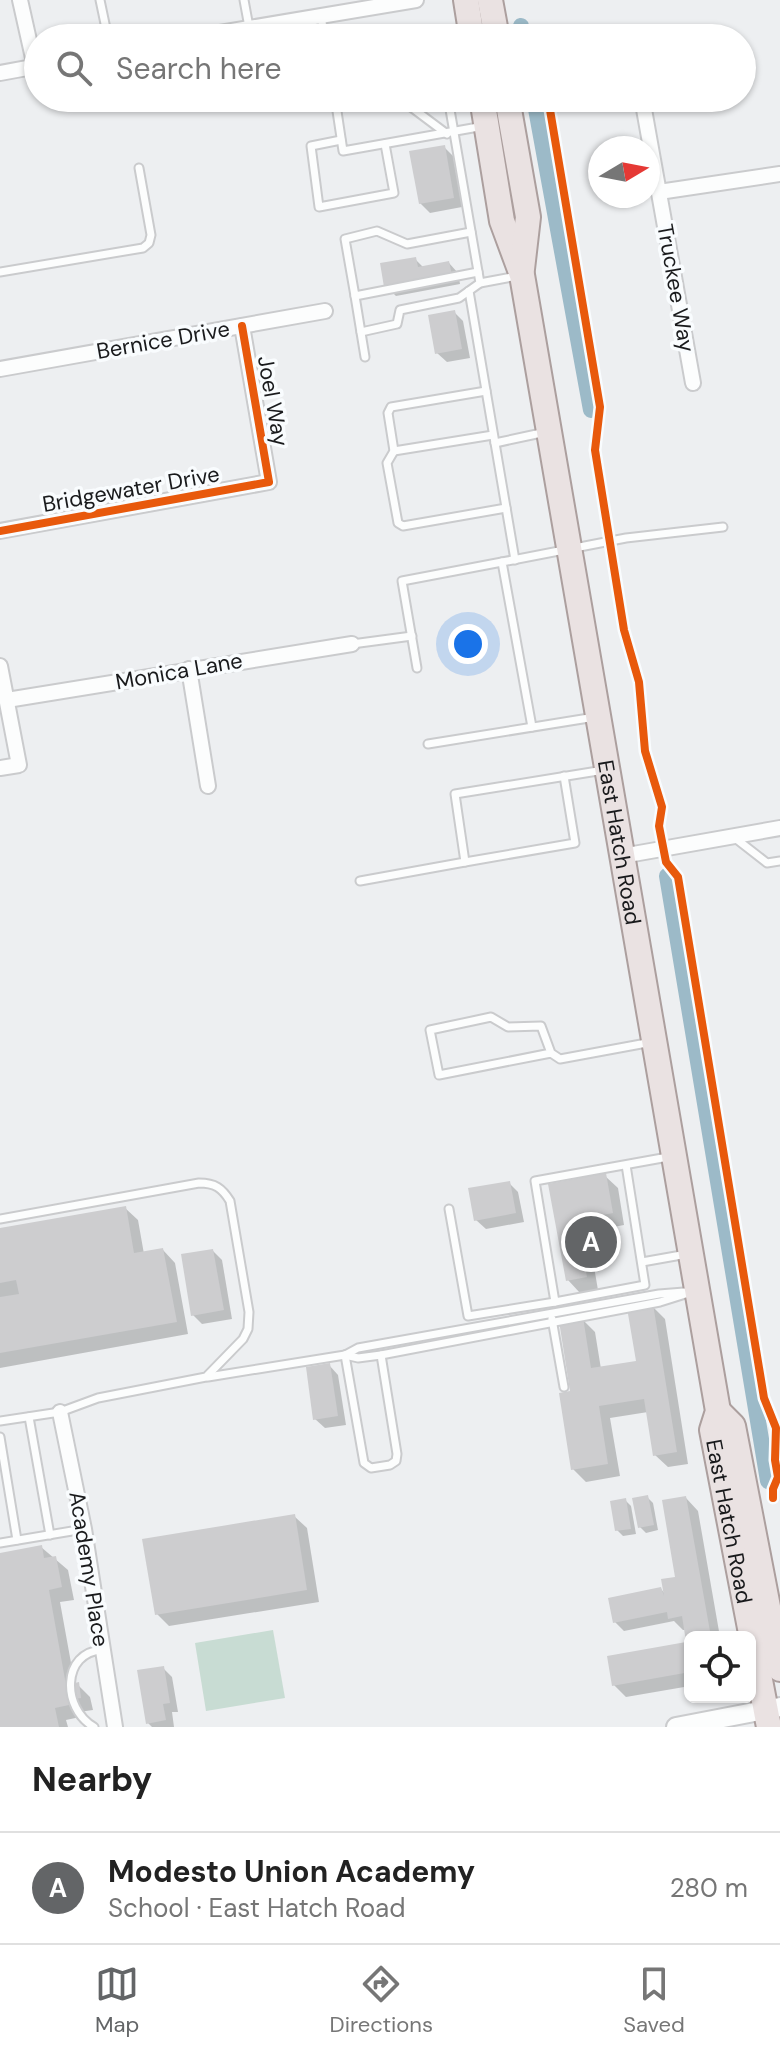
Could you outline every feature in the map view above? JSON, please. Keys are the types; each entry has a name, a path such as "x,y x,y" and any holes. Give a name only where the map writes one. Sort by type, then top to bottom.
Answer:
{"main road":[{"path":"466,0 470,24"},
{"path":"490,0 494,24"},
{"name":"East Hatch Road","path":"484,112 502,221 522,275 718,1411 712,1430 772,1715"},
{"name":"East Hatch Road","path":"509,112 528,217 522,275"},
{"name":"East Hatch Road","path":"718,1411 733,1426 780,1669"}],"street":[{"path":"20,0 26,24"},
{"path":"265,24 416,0"},
{"path":"0,73 24,68"},
{"name":"Truckee Way","path":"645,112 649,136"},
{"path":"660,192 780,174"},
{"name":"Truckee Way","path":"660,198 693,383"},
{"name":"Bernice Drive","path":"0,369 325,311"},
{"name":"Joel Way","path":"242,326 269,482"},
{"name":"Bridgewater Drive","path":"0,531 269,482"},
{"name":"Monica Lane","path":"7,700 352,644"},
{"path":"0,666 19,765 0,768"},
{"path":"189,669 208,786"},
{"path":"622,856 780,828"},
{"name":"Academy Place","path":"60,1412 84,1529 115,1727"},
{"path":"676,1727 772,1715"}],"lane":[{"path":"100,0 105,24"},
{"path":"244,0 248,24"},
{"path":"320,14 322,24"},
{"path":"337,112 343,151 486,126"},
{"path":"419,112 450,133"},
{"path":"448,112 480,283"},
{"path":"341,140 311,146 319,207 394,193 385,144"},
{"path":"0,272 143,248 151,235 139,168"},
{"path":"365,357 345,239 377,231 407,244 471,232"},
{"path":"355,296 478,272"},
{"path":"361,332 397,324 400,310 459,298 480,283 522,275"},
{"path":"469,291 515,560"},
{"path":"486,391 391,407 388,413 394,451 387,463 398,523 403,526 506,508"},
{"path":"394,451 548,432"},
{"path":"417,668 402,581 626,538 723,527"},
{"path":"502,562 532,727"},
{"path":"352,644 412,636"},
{"path":"428,744 597,716"},
{"path":"465,862 455,794 606,769"},
{"path":"360,881 575,843 564,776"},
{"path":"734,836 767,863 780,861"},
{"path":"551,1053 439,1075 430,1030 491,1017 508,1027 541,1026 551,1053 560,1059 654,1041"},
{"path":"555,1302 535,1181 674,1156"},
{"path":"449,1209 468,1316 645,1285 626,1165"},
{"path":"0,1219 199,1183 212,1183 224,1191 230,1201 235,1229 249,1312 248,1329 243,1339 206,1377"},
{"path":"642,1262 691,1253"},
{"path":"0,1421 60,1412 98,1398 206,1377 345,1355 358,1348 660,1302 697,1291"},
{"path":"345,1355 358,1358 381,1355 551,1318"},
{"path":"551,1318 564,1387"},
{"path":"345,1355 364,1463 371,1468 390,1465 396,1461 397,1454 381,1355"},
{"path":"29,1417 50,1535"},
{"path":"0,1437 17,1540"},
{"path":"0,1543 84,1529"},
{"path":"94,1727 75,1711 70,1697 70,1683 74,1669 83,1658 95,1650 102,1650"}],"green space":[{"path":"273,1630 285,1698 206,1711 195,1643"}],"building":[{"path":"445,145 454,198 419,204 409,151"},
{"path":"416,257 418,267 449,261 452,275 384,287 380,263"},
{"path":"455,310 462,349 435,354 428,315"},
{"path":"606,1173 613,1213 577,1220 587,1277 566,1281 548,1184"},
{"path":"510,1181 516,1213 474,1221 468,1188"},
{"path":"126,1206 134,1253 163,1248 177,1322 0,1353 0,1297 19,1294 16,1280 0,1283 0,1228"},
{"path":"213,1249 224,1310 191,1316 181,1254"},
{"path":"653,1304 677,1452 653,1456 644,1399 599,1406 608,1464 571,1470 559,1393 570,1391 559,1321 583,1317 591,1368 636,1361 627,1308"},
{"path":"330,1363 338,1416 313,1420 306,1367"},
{"path":"648,1495 654,1525 638,1528 632,1498"},
{"path":"686,1496 710,1631 684,1631 682,1616 668,1619 667,1612 613,1623 608,1598 661,1587 664,1596 661,1579 675,1577 662,1500"},
{"path":"626,1498 631,1529 615,1531 610,1501"},
{"path":"295,1514 307,1590 155,1615 142,1539"},
{"path":"42,1545 44,1558 56,1556 62,1587 49,1590 66,1685 79,1682 81,1698 68,1700 69,1705 55,1708 59,1727 0,1727 0,1553"},
{"path":"684,1642 684,1673 612,1686 607,1656"},
{"path":"164,1666 170,1703 163,1704 166,1720 146,1724 137,1670"}],"waterway":[{"path":"537,112 591,410"},
{"path":"667,876 768,1481"}],"cycle path":[{"path":"550,112 600,407 595,450 624,630 639,682 645,751 662,807 659,826 666,862 678,877 764,1398 776,1428 778,1477 773,1498"},
{"path":"0,531 269,482 242,326"}],"place":[{"name":"Modesto Union Academy","path":"591,1242"}]}
